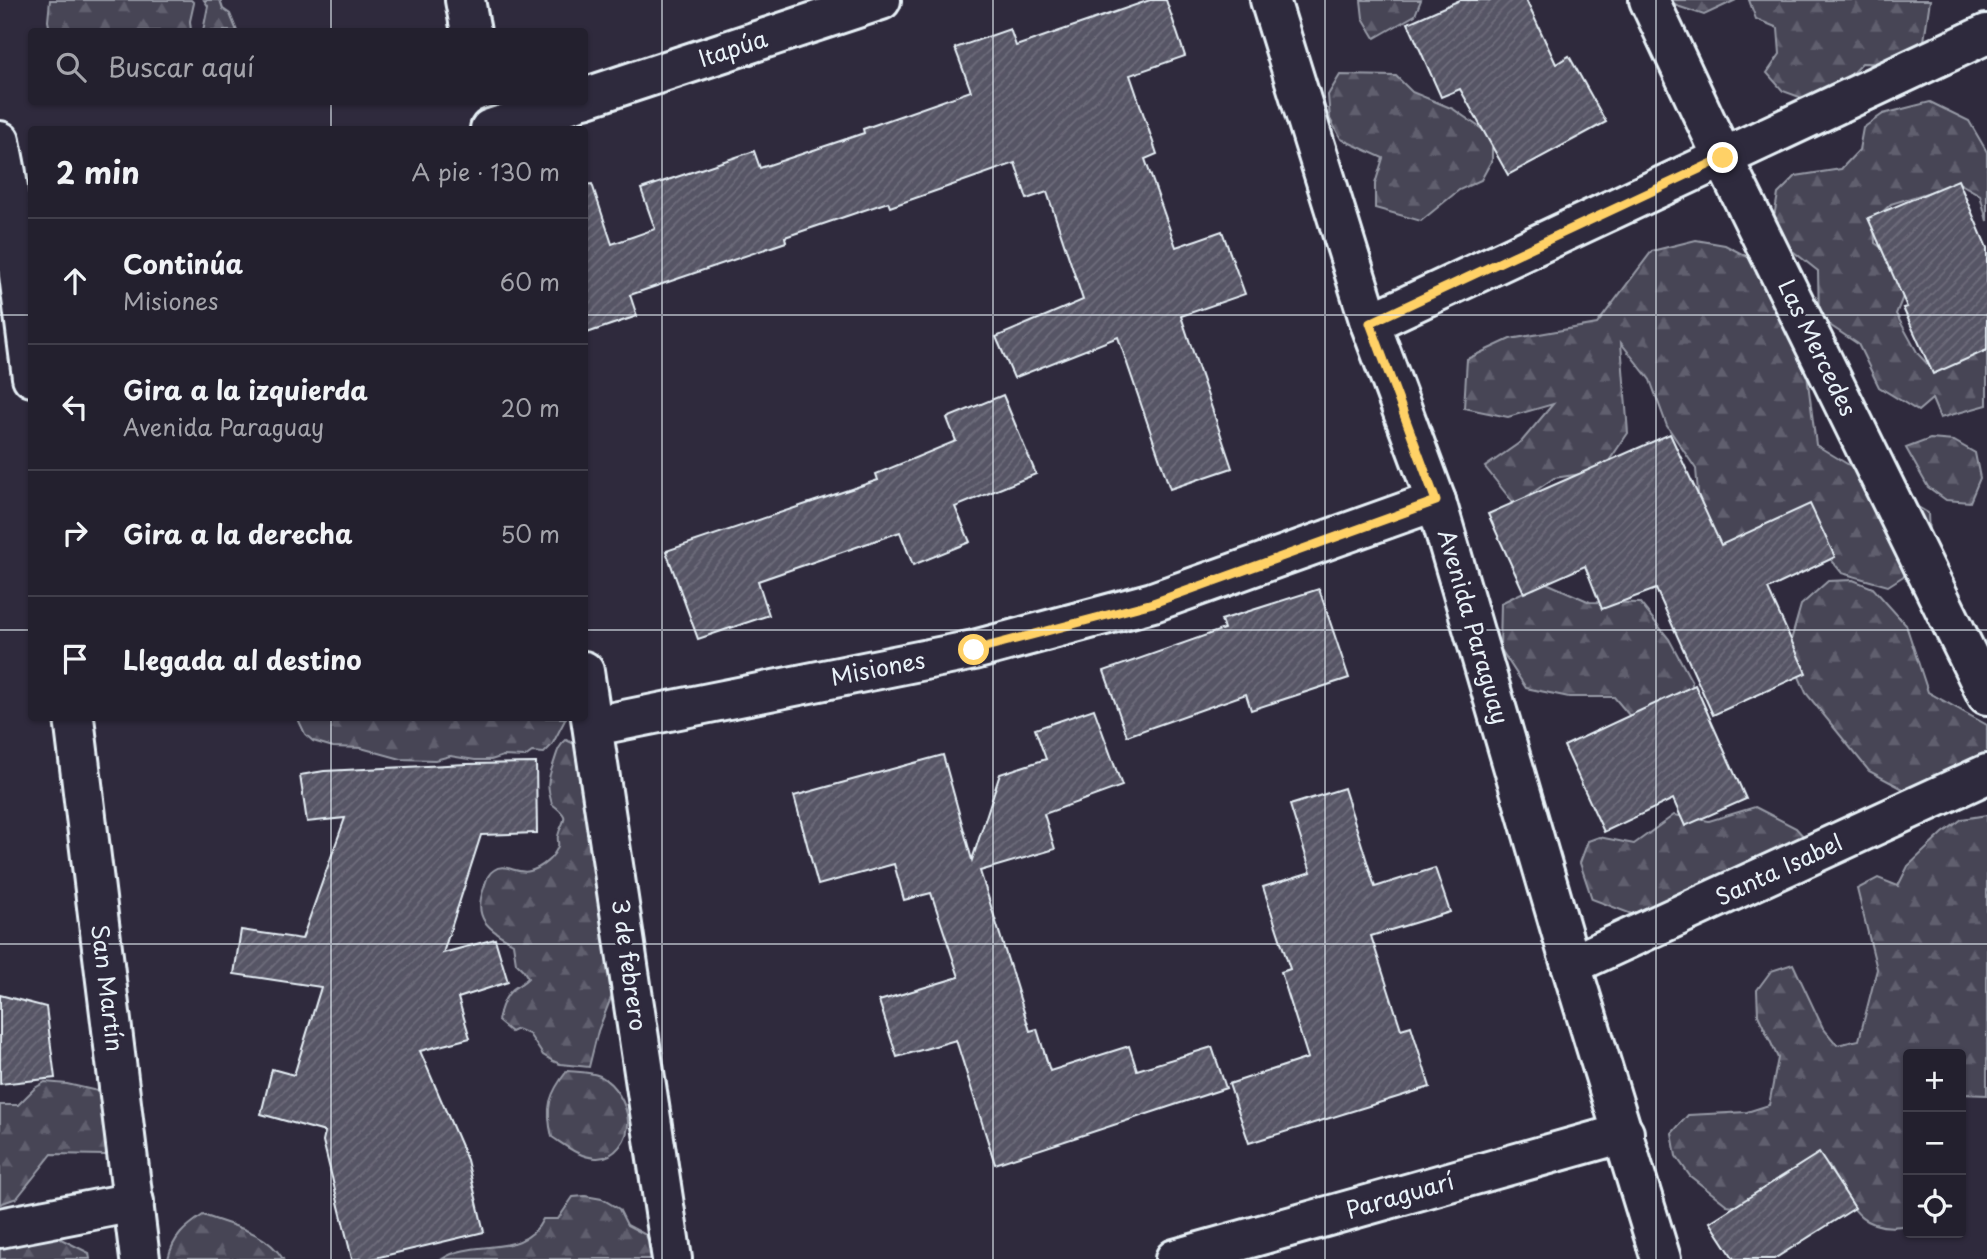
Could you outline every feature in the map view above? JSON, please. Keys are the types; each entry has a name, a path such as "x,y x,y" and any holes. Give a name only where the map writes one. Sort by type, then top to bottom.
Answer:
{"street":[{"path":"465,0 470,28"},
{"name":"Itapúa","path":"588,97 881,0"},
{"name":"Avenida Paraguay","path":"1269,0 1370,323 1436,501 1571,965 1661,1259"},
{"name":"Las Mercedes","path":"1649,0 1723,158 1987,695"},
{"path":"1370,323 1987,34"},
{"path":"486,105 489,126"},
{"path":"499,126 565,105"},
{"path":"2,162 28,348"},
{"name":"Misiones","path":"594,726 974,650 1153,603 1436,501"},
{"name":"3 de febrero","path":"588,693 672,1259"},
{"name":"San Martín","path":"74,721 141,1259"},
{"name":"Santa Isabel","path":"1571,965 1987,774"},
{"name":"Paraguarí","path":"1175,1259 1624,1133"},
{"path":"0,1228 134,1202"}],"green space":[{"path":"50,0 191,0 194,3 191,28 49,28"},
{"path":"204,0 220,0 236,28 204,28 208,6"},
{"path":"1361,0 1421,0 1415,15 1375,38 1363,18"},
{"path":"1669,0 1736,0 1704,15 1680,7"},
{"path":"1749,0 1930,0 1924,41 1911,64 1862,63 1830,96 1805,99 1783,91 1767,73 1780,54 1778,28 1756,19"},
{"path":"1340,75 1396,76 1412,92 1453,109 1492,136 1492,160 1481,180 1459,190 1421,221 1375,208 1375,184 1383,158 1341,139 1330,119 1328,95"},
{"path":"1930,102 1969,121 1987,152 1987,221 1980,195 1959,183 1891,204 1874,220 1875,243 1913,272 1896,314 1918,354 1934,371 1987,349 1987,405 1940,418 1932,399 1918,411 1879,387 1858,344 1819,318 1818,271 1780,241 1774,217 1778,194 1796,176 1841,169 1859,150 1863,128 1883,114"},
{"path":"1696,240 1725,245 1767,267 1804,351 1816,445 1928,513 1930,559 1888,586 1842,573 1811,535 1727,574 1700,515 1696,469 1667,426 1650,380 1621,343 1628,433 1602,471 1554,478 1515,505 1485,467 1522,441 1553,404 1508,417 1464,408 1467,359 1510,339 1597,324 1652,251"},
{"path":"1930,439 1954,441 1975,453 1980,478 1970,502 1946,500 1928,487 1906,448"},
{"path":"1853,580 1873,588 1906,625 1928,692 1987,725 1987,770 1953,793 1903,789 1869,771 1806,693 1788,651 1801,605 1828,581"},
{"path":"1544,582 1590,602 1640,603 1669,639 1692,682 1690,730 1644,733 1614,697 1569,697 1526,688 1500,648 1501,603"},
{"path":"299,721 564,721 552,745 544,753 532,752 525,757 503,756 491,760 450,756 435,760 401,759 361,748 333,747 313,741 305,734"},
{"path":"566,740 579,746 616,985 598,1031 589,1067 553,1061 543,1055 529,1034 517,1029 511,1032 498,1021 507,996 528,978 516,963 513,943 490,928 480,908 486,881 492,872 502,867 530,871 547,862 556,850 564,816 552,804 549,780 558,751"},
{"path":"1755,807 1796,828 1805,838 1650,921 1592,899 1580,863 1588,841 1599,837 1634,844 1674,815 1709,821"},
{"path":"1987,815 1987,1095 1966,1094 1966,1049 1903,1049 1903,1226 1878,1225 1858,1213 1829,1166 1804,1164 1752,1209 1727,1205 1690,1176 1676,1156 1672,1133 1688,1115 1747,1112 1769,1105 1778,1058 1758,1015 1757,990 1771,971 1793,964 1823,1028 1837,1045 1859,1040 1877,969 1857,889 1878,878 1898,886 1908,866 1962,819"},
{"path":"567,1071 600,1076 611,1084 623,1101 628,1128 620,1147 609,1155 596,1158 584,1156 552,1137 550,1101"},
{"path":"45,1082 102,1092 112,1157 52,1154 17,1198 0,1204 0,1105 18,1105"},
{"path":"573,1197 602,1199 619,1209 627,1225 646,1235 657,1259 442,1259 455,1253 511,1244 524,1239 535,1231 543,1219 558,1219"},
{"path":"203,1215 258,1236 283,1259 168,1259 181,1233"},
{"path":"0,1229 53,1235 89,1253 90,1259 0,1259"}],"building":[{"path":"1150,0 1166,0 1185,56 1130,75 1157,154 1145,159 1176,247 1222,231 1245,294 1181,316 1232,468 1170,489 1118,337 1014,378 996,337 1083,300 1047,192 1027,199 1015,163 890,207 888,202 785,237 786,242 630,295 637,316 588,333 588,184 592,184 612,244 655,229 641,189 754,151 760,168 864,133 863,129 971,91 955,48 1010,29 1016,46"},
{"path":"1460,0 1526,0 1556,64 1569,56 1606,122 1508,175 1460,89 1441,97 1408,23"},
{"path":"1958,180 1987,248 1987,350 1933,374 1903,308 1907,307 1868,218"},
{"path":"1003,395 1036,474 955,507 970,542 913,565 900,532 758,581 769,615 698,639 666,551 878,480 876,474 956,441 947,418"},
{"path":"1670,434 1721,545 1810,504 1835,557 1768,589 1806,673 1713,715 1656,589 1602,609 1585,566 1524,593 1488,514"},
{"path":"1319,589 1349,678 1251,710 1246,694 1127,736 1104,671 1224,629 1221,620"},
{"path":"1695,685 1746,799 1685,826 1673,799 1604,832 1564,746"},
{"path":"1094,709 1122,786 1044,814 1055,849 980,871 1030,1031 1037,1029 1050,1071 1129,1046 1137,1070 1212,1047 1226,1088 995,1164 956,1040 897,1057 879,1001 959,977 931,893 904,900 894,864 818,885 794,796 943,755 972,860 1000,774 1046,759 1035,729"},
{"path":"536,763 537,833 481,835 443,953 495,939 508,982 458,998 470,1038 420,1051 467,1160 484,1232 371,1259 352,1259 323,1141 325,1132 261,1114 272,1069 294,1075 321,987 234,974 241,930 302,939 345,818 307,822 300,775 324,771"},
{"path":"1344,788 1375,887 1435,868 1450,912 1371,936 1401,1029 1411,1026 1430,1087 1249,1143 1229,1084 1308,1058 1281,972 1290,969 1263,887 1311,872 1290,805"},
{"path":"0,995 46,1007 55,1078 0,1084"},
{"path":"1819,1153 1855,1208 1774,1259 1734,1259 1710,1222"}],"route":[{"path":"974,650 1153,603 1436,501 1370,323 1723,158"}]}
